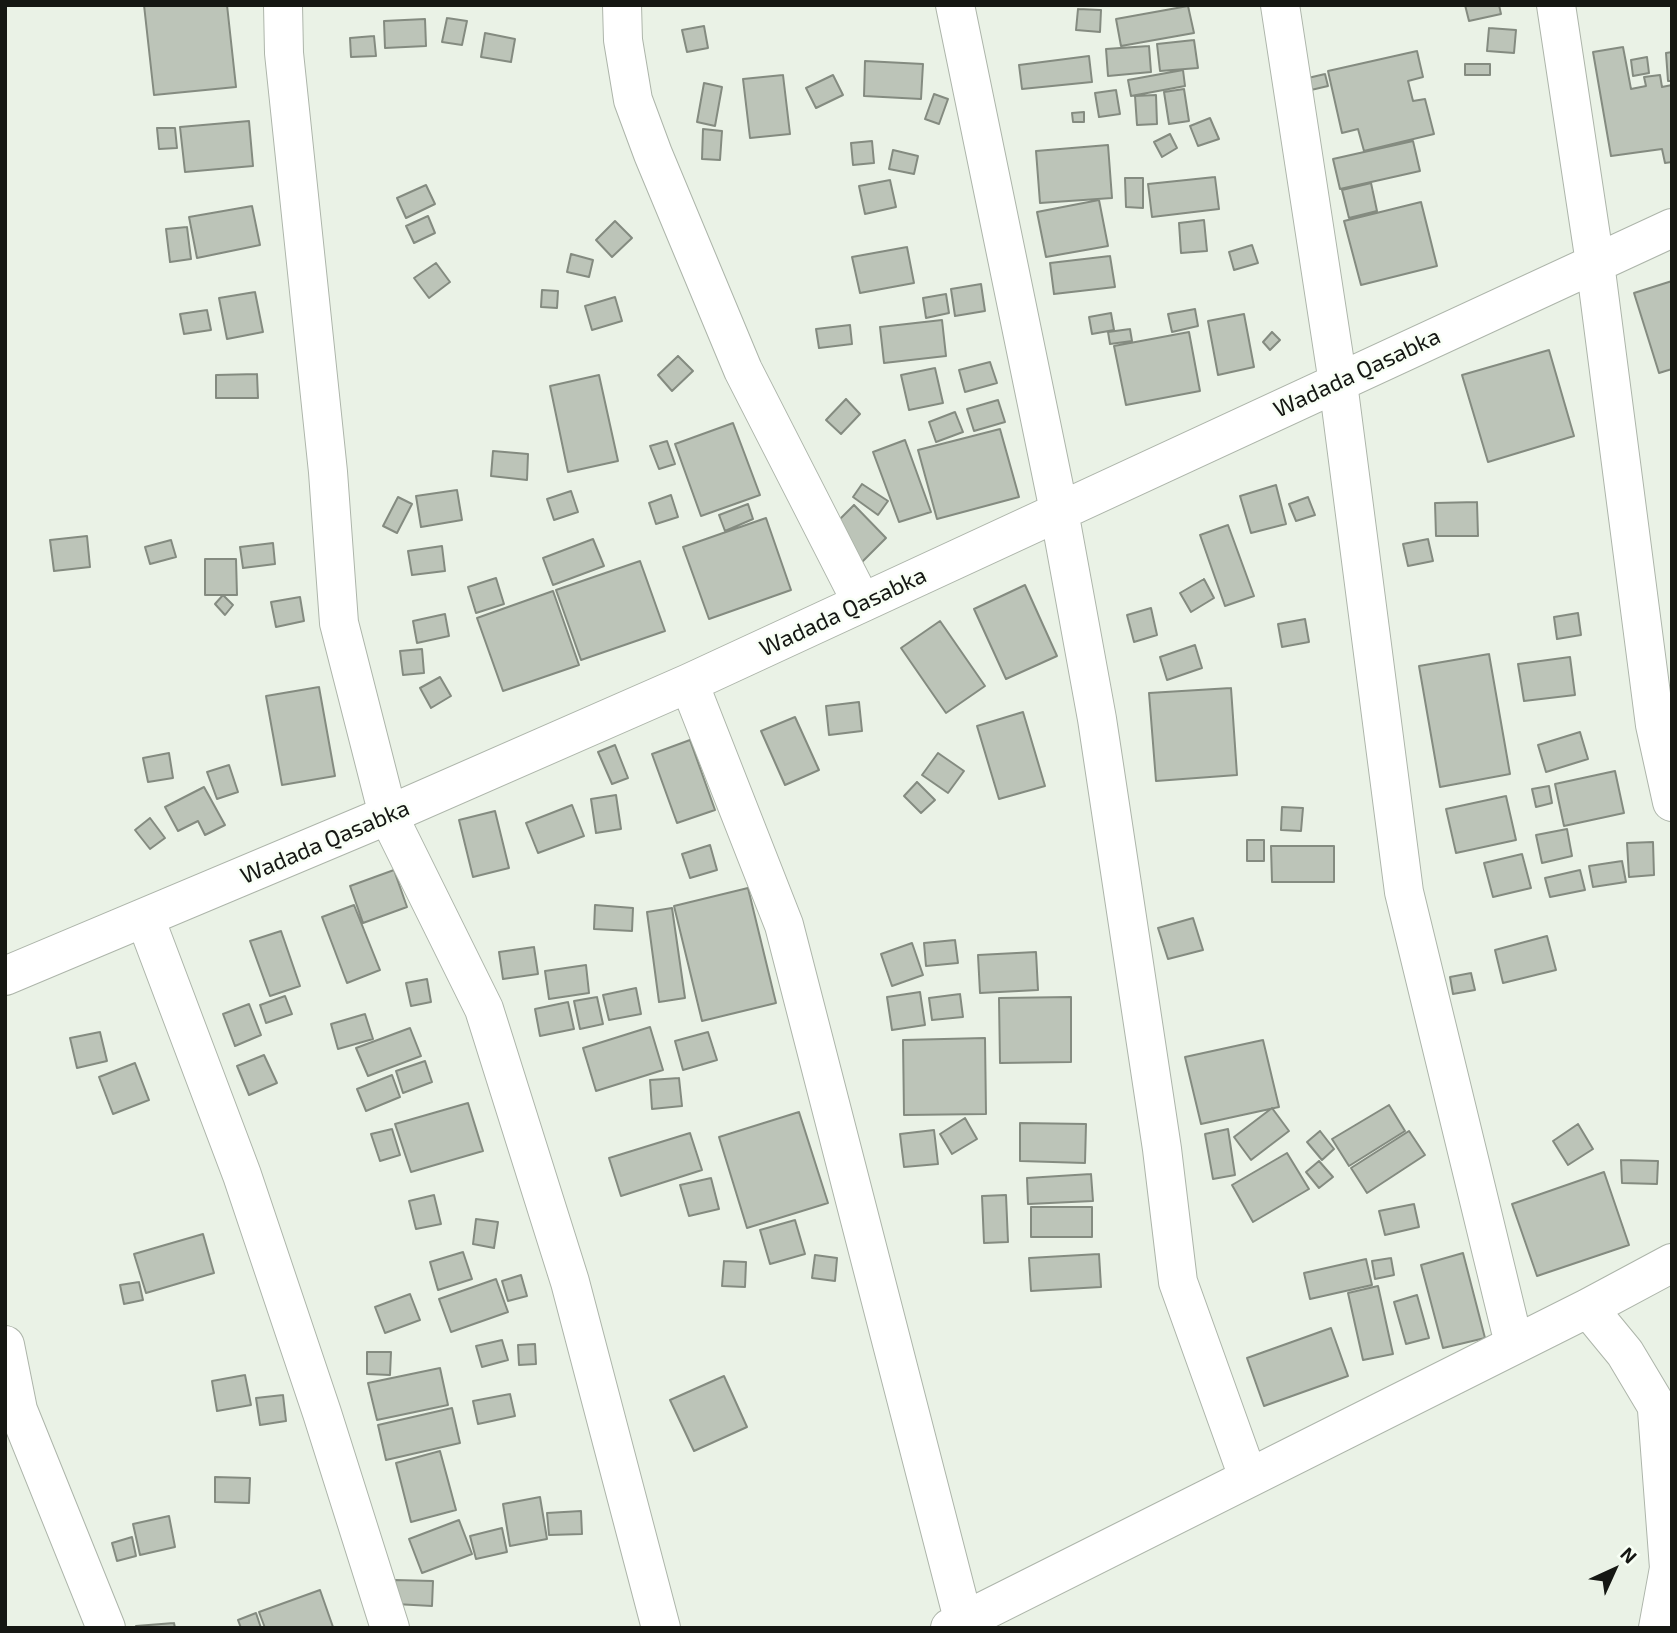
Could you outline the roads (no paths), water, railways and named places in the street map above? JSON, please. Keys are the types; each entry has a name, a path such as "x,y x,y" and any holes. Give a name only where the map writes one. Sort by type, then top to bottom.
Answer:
{"street":[{"path":"283,5 284,53 328,472 339,623 388,815 484,1009 570,1282 662,1628"},
{"path":"622,5 623,40 633,100 653,154 743,370 862,603"},
{"path":"955,5 1059,511 1099,732 1162,1149 1178,1282 1248,1477"},
{"path":"1280,5 1338,383 1404,892 1514,1344"},
{"path":"1556,5 1595,263 1655,725 1672,802"},
{"name":"Wadada Qasabka","path":"5,976 388,815 689,683 1672,228"},
{"path":"689,683 784,925 956,1624 1588,1308 1672,1263"},
{"path":"145,918 242,1175 323,1413 390,1628"},
{"path":"1588,1308 1625,1353 1665,1421 1669,1568 1658,1628"},
{"path":"5,1345 18,1410 106,1628"},
{"path":"5,1457 18,1410"}]}
